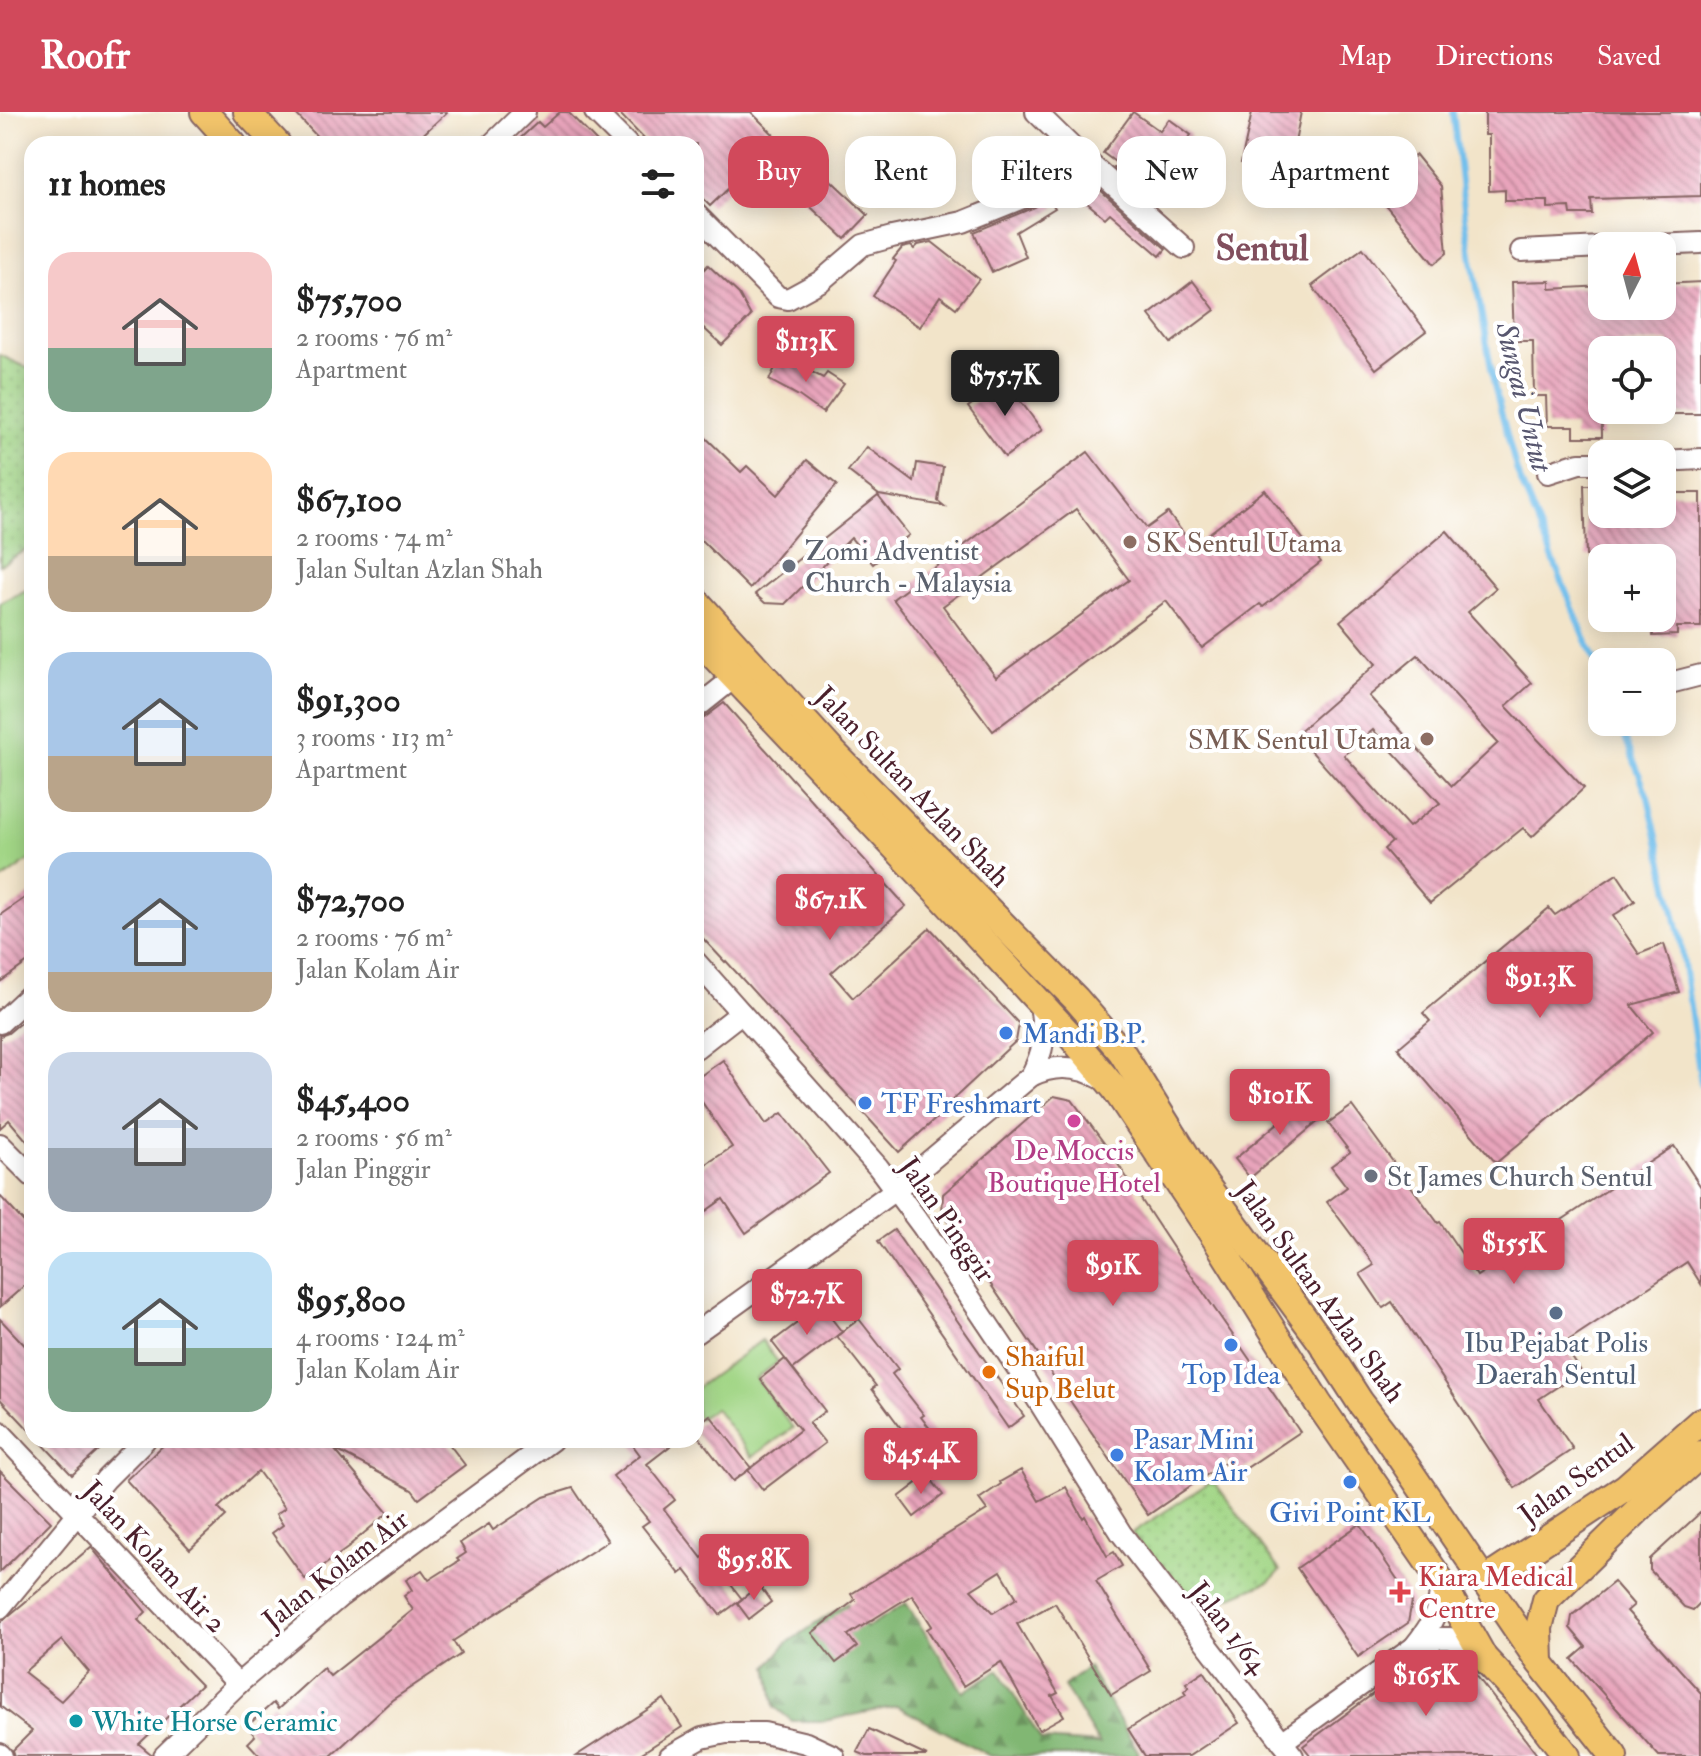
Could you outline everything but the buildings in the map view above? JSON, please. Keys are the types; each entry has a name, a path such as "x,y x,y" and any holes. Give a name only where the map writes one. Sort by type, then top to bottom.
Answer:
{"main road":[{"path":"204,112 226,136"},
{"path":"247,112 270,136"},
{"name":"Jalan Sultan Azlan Shah","path":"704,610 829,748 1076,999 1121,1051 1197,1173 1320,1340 1540,1663 1614,1756"},
{"name":"Jalan Sultan Azlan Shah","path":"704,645 1040,1003 1115,1089 1217,1241 1318,1403 1439,1578 1484,1658 1526,1703 1567,1756"},
{"name":"Jalan Sentul","path":"1484,1581 1626,1487 1701,1421"},
{"name":"Jalan Sentul","path":"1540,1663 1539,1628 1546,1600 1642,1506 1701,1454"},
{"path":"1484,1581 1481,1587 1482,1617 1526,1703"}],"street":[{"path":"500,136 525,112"},
{"path":"595,112 619,136"},
{"path":"1036,112 1061,136"},
{"path":"1101,174 1184,248"},
{"path":"704,222 778,297 788,299 821,281 863,245 963,222 998,208"},
{"path":"1676,244 1701,243"},
{"path":"1521,251 1588,248"},
{"path":"1676,460 1701,459"},
{"path":"1548,473 1588,463"},
{"path":"1676,681 1701,675"},
{"path":"704,702 735,677"},
{"name":"Jalan Pinggir","path":"704,971 878,1167 922,1226 1044,1407 1121,1533"},
{"path":"0,1023 24,1000"},
{"path":"1031,1076 1044,1049 1040,1003"},
{"path":"704,1042 741,1013"},
{"path":"704,1327 895,1190 1031,1076 1046,1069 1067,1067 1093,1073 1115,1089"},
{"path":"0,1144 24,1168"},
{"name":"Jalan Kolam Air 2","path":"0,1432 238,1684"},
{"path":"0,1608 106,1479 137,1448"},
{"name":"Jalan Kolam Air","path":"164,1756 238,1684 341,1596 541,1448"},
{"name":"Jalan 1/64","path":"1121,1533 1287,1749"},
{"path":"1287,1749 1414,1647 1429,1628 1439,1607 1439,1578"},
{"path":"1414,1647 1440,1638 1450,1638 1465,1644 1484,1658"},
{"path":"670,1756 702,1738 726,1733 764,1733 806,1743 834,1756"}],"green space":[{"path":"0,355 24,366 24,551 0,565"},
{"path":"24,591 24,864 0,881 0,603"},
{"path":"762,1340 778,1362 756,1378 793,1428 752,1457 715,1408 704,1416 704,1382"},
{"path":"1213,1480 1280,1571 1270,1581 1215,1604 1165,1579 1132,1533"},
{"path":"847,1603 866,1628 906,1603 963,1692 999,1670 1041,1740 1099,1744 1064,1686 1088,1667 1139,1753 1134,1756 990,1756 897,1706 824,1721 792,1721 775,1707 768,1666 787,1643"}],"waterway":[{"name":"Sungai Untut","path":"1453,112 1466,225 1494,385 1517,472 1589,648"},
{"name":"Sungai Untut","path":"1624,736 1648,797 1681,943 1701,1085"}],"place":[{"name":"SK Sentul Utama","path":"1130,542"},
{"name":"Zomi Adventist Church - Malaysia","path":"789,566"},
{"name":"SMK Sentul Utama","path":"1427,739"},
{"name":"Mandi B.P.","path":"1006,1033"},
{"name":"TF Freshmart","path":"865,1103"},
{"name":"De Moccis Boutique Hotel","path":"1074,1121"},
{"name":"St James Church Sentul","path":"1371,1176"},
{"name":"Ibu Pejabat Polis Daerah Sentul","path":"1556,1313"},
{"name":"Top Idea","path":"1231,1345"},
{"name":"Shaiful Sup Belut","path":"989,1372"},
{"name":"Pasar Mini Kolam Air","path":"1117,1455"},
{"name":"Givi Point KL","path":"1350,1482"},
{"name":"Kiara Medical Centre","path":"1400,1592"},
{"name":"White Horse Ceramic","path":"76,1721"}],"district":[{"name":"Sentul","path":"1262,247"}]}
